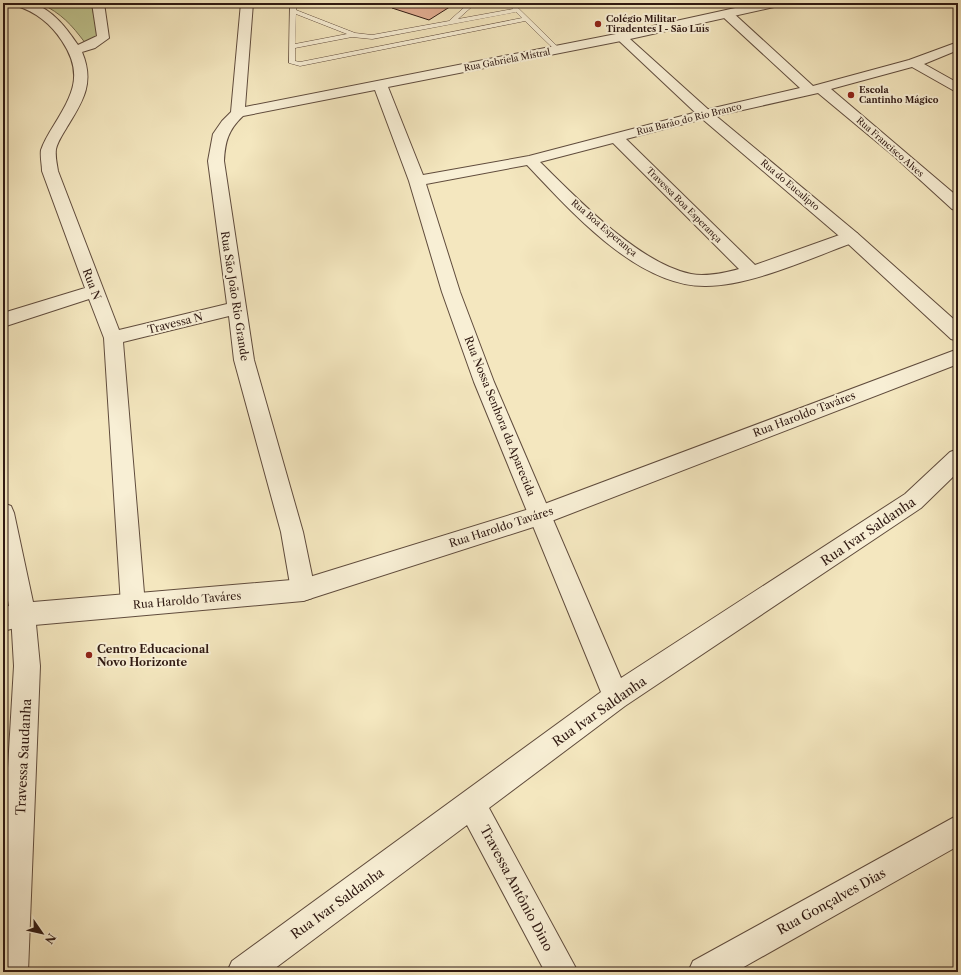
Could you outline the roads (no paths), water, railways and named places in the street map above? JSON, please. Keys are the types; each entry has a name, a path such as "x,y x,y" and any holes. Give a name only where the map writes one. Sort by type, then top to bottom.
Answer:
{"street":[{"name":"Rua N","path":"22,3 47,15 75,50 83,81 77,100 52,141 48,155 50,171 94,291 114,338 133,605"},
{"path":"75,50 91,45 103,38 104,34 98,15 98,3"},
{"path":"238,113 247,3"},
{"name":"Rua Gabriela Mistral","path":"238,113 558,50 774,3"},
{"name":"Rua Francisco Alves","path":"727,14 816,89 900,154 958,206"},
{"name":"Rua do Eucalípto","path":"620,37 705,114 851,237 958,334"},
{"name":"Rua Barão do Rio Branco","path":"417,182 530,160 705,114 816,89 914,63 958,46"},
{"path":"914,63 958,89"},
{"name":"Rua Nossa Senhora da Aparecida","path":"380,84 417,182 451,292 484,382 616,697"},
{"name":"Rua São João Rio Grande","path":"238,113 224,125 217,146 216,161 236,308 244,360 292,532 303,590"},
{"name":"Travessa Boa Esperança","path":"616,138 752,272"},
{"name":"Rua Boa Esperança","path":"530,160 580,210 631,252 657,269 691,280 714,279 752,272 851,237"},
{"path":"3,320 94,291"},
{"name":"Travessa N","path":"114,338 236,308"},
{"name":"Rua Haroldo Taváres","path":"13,616 303,590 540,515 958,356"},
{"name":"Rua Ivar Saldanha","path":"243,972 616,697 913,501 958,458"},
{"name":"Travessa Saudanha","path":"3,516 13,616 28,666 12,972"},
{"name":"Travessa Antônio Dino","path":"471,804 562,972"},
{"name":"Rua Gonçalves Dias","path":"704,972 958,830"}],"lane":[{"path":"293,3 292,62 300,64 526,19"},
{"path":"450,22 473,3"},
{"path":"510,3 558,50"},
{"path":"293,12 352,34 372,37 517,10"},
{"path":"292,46 352,34"}],"place":[{"name":"Colégio Militar Tiradentes I - São Luís","path":"598,24"},
{"name":"Escola Cantinho Mágico","path":"851,95"},
{"name":"Centro Educacional Novo Horizonte","path":"89,655"}]}
